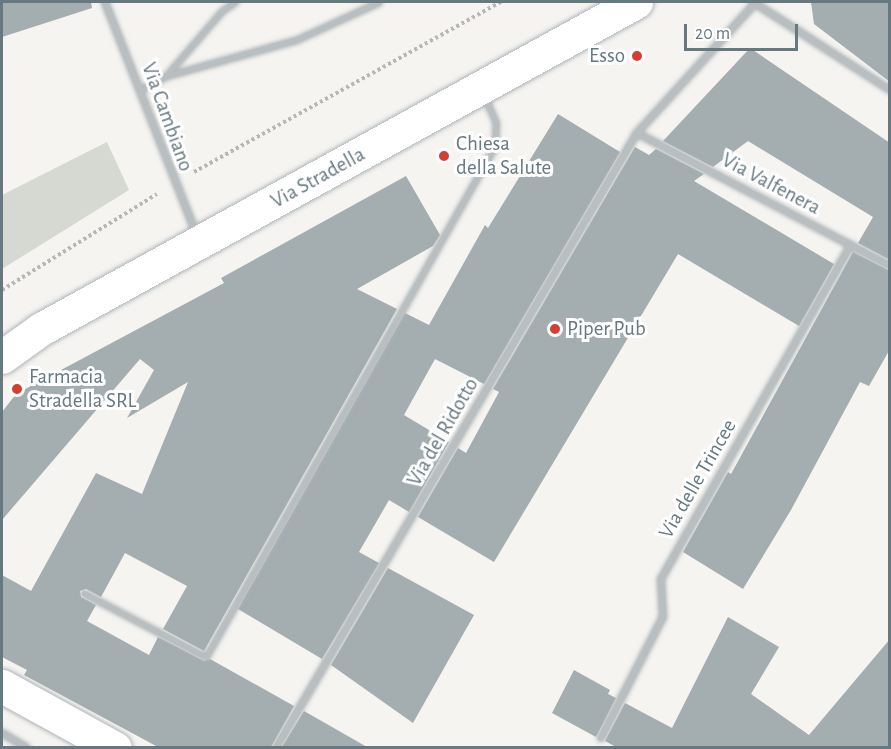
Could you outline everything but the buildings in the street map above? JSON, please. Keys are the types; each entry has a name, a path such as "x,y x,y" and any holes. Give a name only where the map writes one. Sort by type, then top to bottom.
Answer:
{"street":[{"name":"Via Cambiano","path":"105,2 174,183 201,243"},
{"name":"Via Stradella","path":"2,357 41,329 636,2"},
{"path":"755,2 890,90"},
{"name":"Via del Ridotto","path":"276,747 637,133 755,2"},
{"name":"Via Valfenera","path":"637,133 890,266"},
{"name":"Via delle Trincee","path":"602,738 663,617 661,579 851,245"},
{"path":"2,686 115,747"},
{"path":"2,733 27,747"}],"lane":[{"path":"166,76 222,11 235,2"},
{"path":"140,90 166,76 296,40 379,2"},
{"path":"84,593 206,657 495,146 496,123 479,88"}],"path":[{"path":"2,290 174,183 501,2"}],"shaded area":[{"path":"107,142 129,190 2,269 2,195"}],"place":[{"name":"Esso","path":"637,56"},
{"name":"Chiesa della Salute","path":"444,156"},
{"name":"Piper Pub","path":"555,329"},
{"name":"Farmacia Stradella SRL","path":"17,389"}]}
